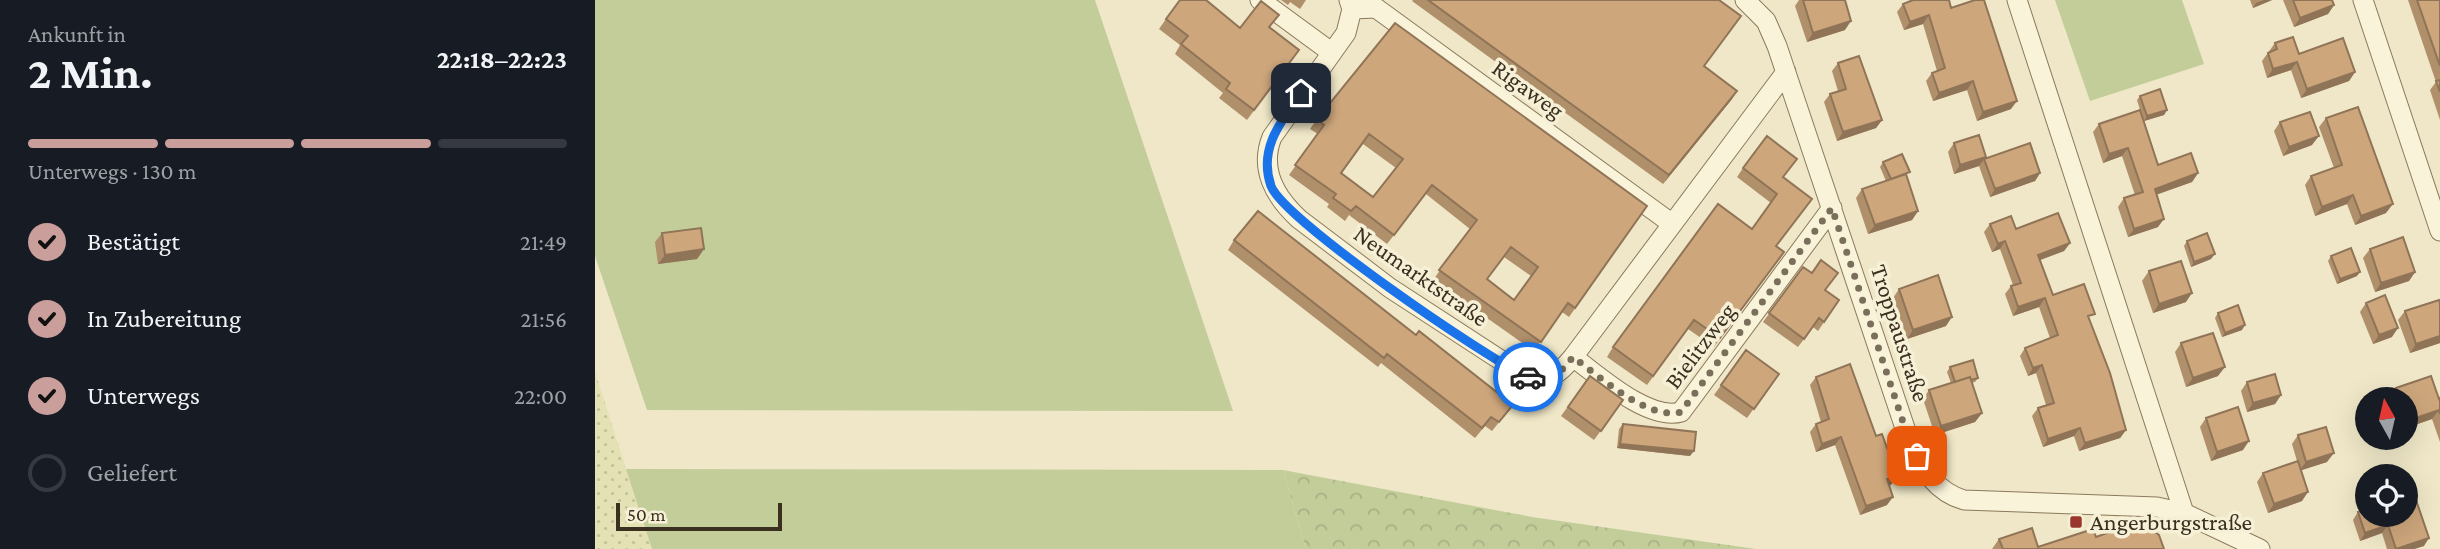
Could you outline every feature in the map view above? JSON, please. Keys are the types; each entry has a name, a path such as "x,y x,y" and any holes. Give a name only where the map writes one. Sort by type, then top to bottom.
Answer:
{"street":[{"path":"1260,0 1331,52"},
{"name":"Troppaustraße","path":"1745,0 1766,21 1786,72 1909,440 1926,473 1938,487 1964,500 2157,507 2185,513 2260,549"},
{"path":"2017,0 2185,513"},
{"path":"2363,0 2440,231"},
{"name":"Neumarktstraße","path":"1357,3 1346,33 1286,114 1268,146 1271,185 1299,219 1390,288 1525,376 1536,380 1554,377 1573,357 1786,72"},
{"name":"Rigaweg","path":"1357,3 1376,8 1671,223"},
{"name":"Bielitzweg","path":"1573,357 1628,398 1669,415 1681,412 1832,208"}],"shaded area":[{"path":"595,372 652,549 595,549"}],"green space":[{"path":"595,0 1095,0 1233,411 647,410 595,256"},
{"path":"2055,0 2182,0 2204,64 2090,101"},
{"path":"626,469 1283,470 1306,549 652,549"},
{"path":"1283,470 1532,517 1756,549 1306,549"}],"building":[{"path":"1180,0 1206,0 1240,28 1261,1 1279,15 1269,27 1299,50 1254,110 1226,89 1230,83 1181,44 1188,36 1166,19"},
{"path":"1428,0 1719,0 1741,16 1704,66 1737,91 1669,175"},
{"path":"1803,0 1845,0 1851,21 1813,33"},
{"path":"1913,0 1949,0 1951,8 1975,0 1984,0 2017,101 1983,112 1973,81 1939,93 1932,73 1945,68 1929,15 1910,22 1903,4"},
{"path":"2293,0 2332,0 2334,5 2300,18"},
{"path":"2417,0 2440,0 2440,66"},
{"path":"1395,23 1647,206 1575,308 1568,303 1541,342 1439,270 1477,220 1432,185 1394,235 1356,206 1351,211 1333,198 1336,194 1295,165 1324,125 1317,119","holes":["1369,134 1403,159 1373,197 1341,173","1511,247 1538,267 1514,300 1487,279"]},
{"path":"2293,37 2299,54 2343,38 2355,72 2307,89 2297,62 2273,69 2268,53 2277,49 2275,43"},
{"path":"1859,56 1882,120 1843,132 1830,94 1846,89 1838,63"},
{"path":"2160,89 2167,110 2147,116 2140,96"},
{"path":"2358,107 2393,204 2361,216 2353,195 2322,207 2311,176 2342,165 2326,118"},
{"path":"2140,110 2158,165 2191,153 2198,173 2155,189 2164,219 2134,229 2124,198 2143,192 2128,148 2109,154 2099,124"},
{"path":"2310,112 2319,136 2289,147 2280,122"},
{"path":"1979,135 1986,157 1960,165 1954,143"},
{"path":"1767,136 1797,159 1783,177 1812,199 1776,246 1784,252 1720,338 1694,320 1653,376 1613,347 1718,204 1752,229 1777,194 1743,168"},
{"path":"2030,143 2040,173 1995,189 1984,159"},
{"path":"1902,154 1910,172 1891,179 1883,162"},
{"path":"1906,174 1918,211 1875,225 1862,189"},
{"path":"1258,211 1416,335 1419,331 1513,405 1499,422 1491,417 1482,428 1387,354 1384,358 1234,240"},
{"path":"2058,213 2070,243 2038,255 2053,295 2084,284 2095,314 2088,316 2110,373 2126,430 2085,443 2080,428 2048,439 2038,408 2054,403 2042,365 2033,368 2025,348 2058,335 2045,298 2018,307 2011,286 2021,283 2005,241 1998,244 1990,224 2011,216 2016,229"},
{"path":"701,228 704,249 665,255 662,233"},
{"path":"2207,233 2215,254 2194,262 2187,241"},
{"path":"2403,237 2415,272 2381,283 2370,249"},
{"path":"2351,248 2360,272 2340,279 2331,256"},
{"path":"1821,260 1838,273 1825,290 1839,300 1824,322 1819,318 1804,339 1769,313 1803,267 1812,273"},
{"path":"2181,261 2192,293 2159,304 2149,271"},
{"path":"1938,275 1952,317 1913,330 1899,289"},
{"path":"2385,295 2398,328 2379,335 2366,303"},
{"path":"2439,300 2440,336 2416,344 2405,311"},
{"path":"2238,305 2245,325 2225,333 2218,313"},
{"path":"2213,333 2225,367 2193,378 2181,343"},
{"path":"1746,350 1779,374 1754,409 1721,385"},
{"path":"1973,360 1978,378 1971,380 1970,377 1955,382 1950,367"},
{"path":"1850,364 1876,436 1882,434 1897,476 1887,479 1893,497 1866,506 1841,437 1822,444 1816,424 1829,419 1816,377"},
{"path":"2275,374 2281,395 2253,403 2247,382"},
{"path":"1590,376 1623,400 1601,431 1568,407"},
{"path":"2431,376 2440,398 2440,414 2439,410 2419,417 2419,387 2399,387"},
{"path":"1970,377 1982,413 1941,426 1929,390"},
{"path":"2238,407 2249,441 2217,452 2206,418"},
{"path":"1623,424 1696,432 1694,451 1620,444"},
{"path":"2326,427 2334,453 2306,462 2298,435"},
{"path":"2298,461 2308,492 2274,504 2263,473"},
{"path":"2418,506 2429,538 2396,549 2389,527 2418,527"},
{"path":"2147,525 2159,535 2164,549 2003,549 1999,539 2032,528 2038,547 2093,529 2096,537 2124,527 2125,531"},
{"path":"2363,527 2382,527 2365,533"}],"way so far":[{"path":"1528,377 1536,380 1554,377 1573,357 1628,398 1669,415 1681,412 1832,208 1909,440 1917,456"}],"place":[{"name":"Angerburgstraße","path":"2076,522"}],"route":[{"path":"1301,93 1268,146 1271,185 1286,207 1390,288 1528,377"}]}
